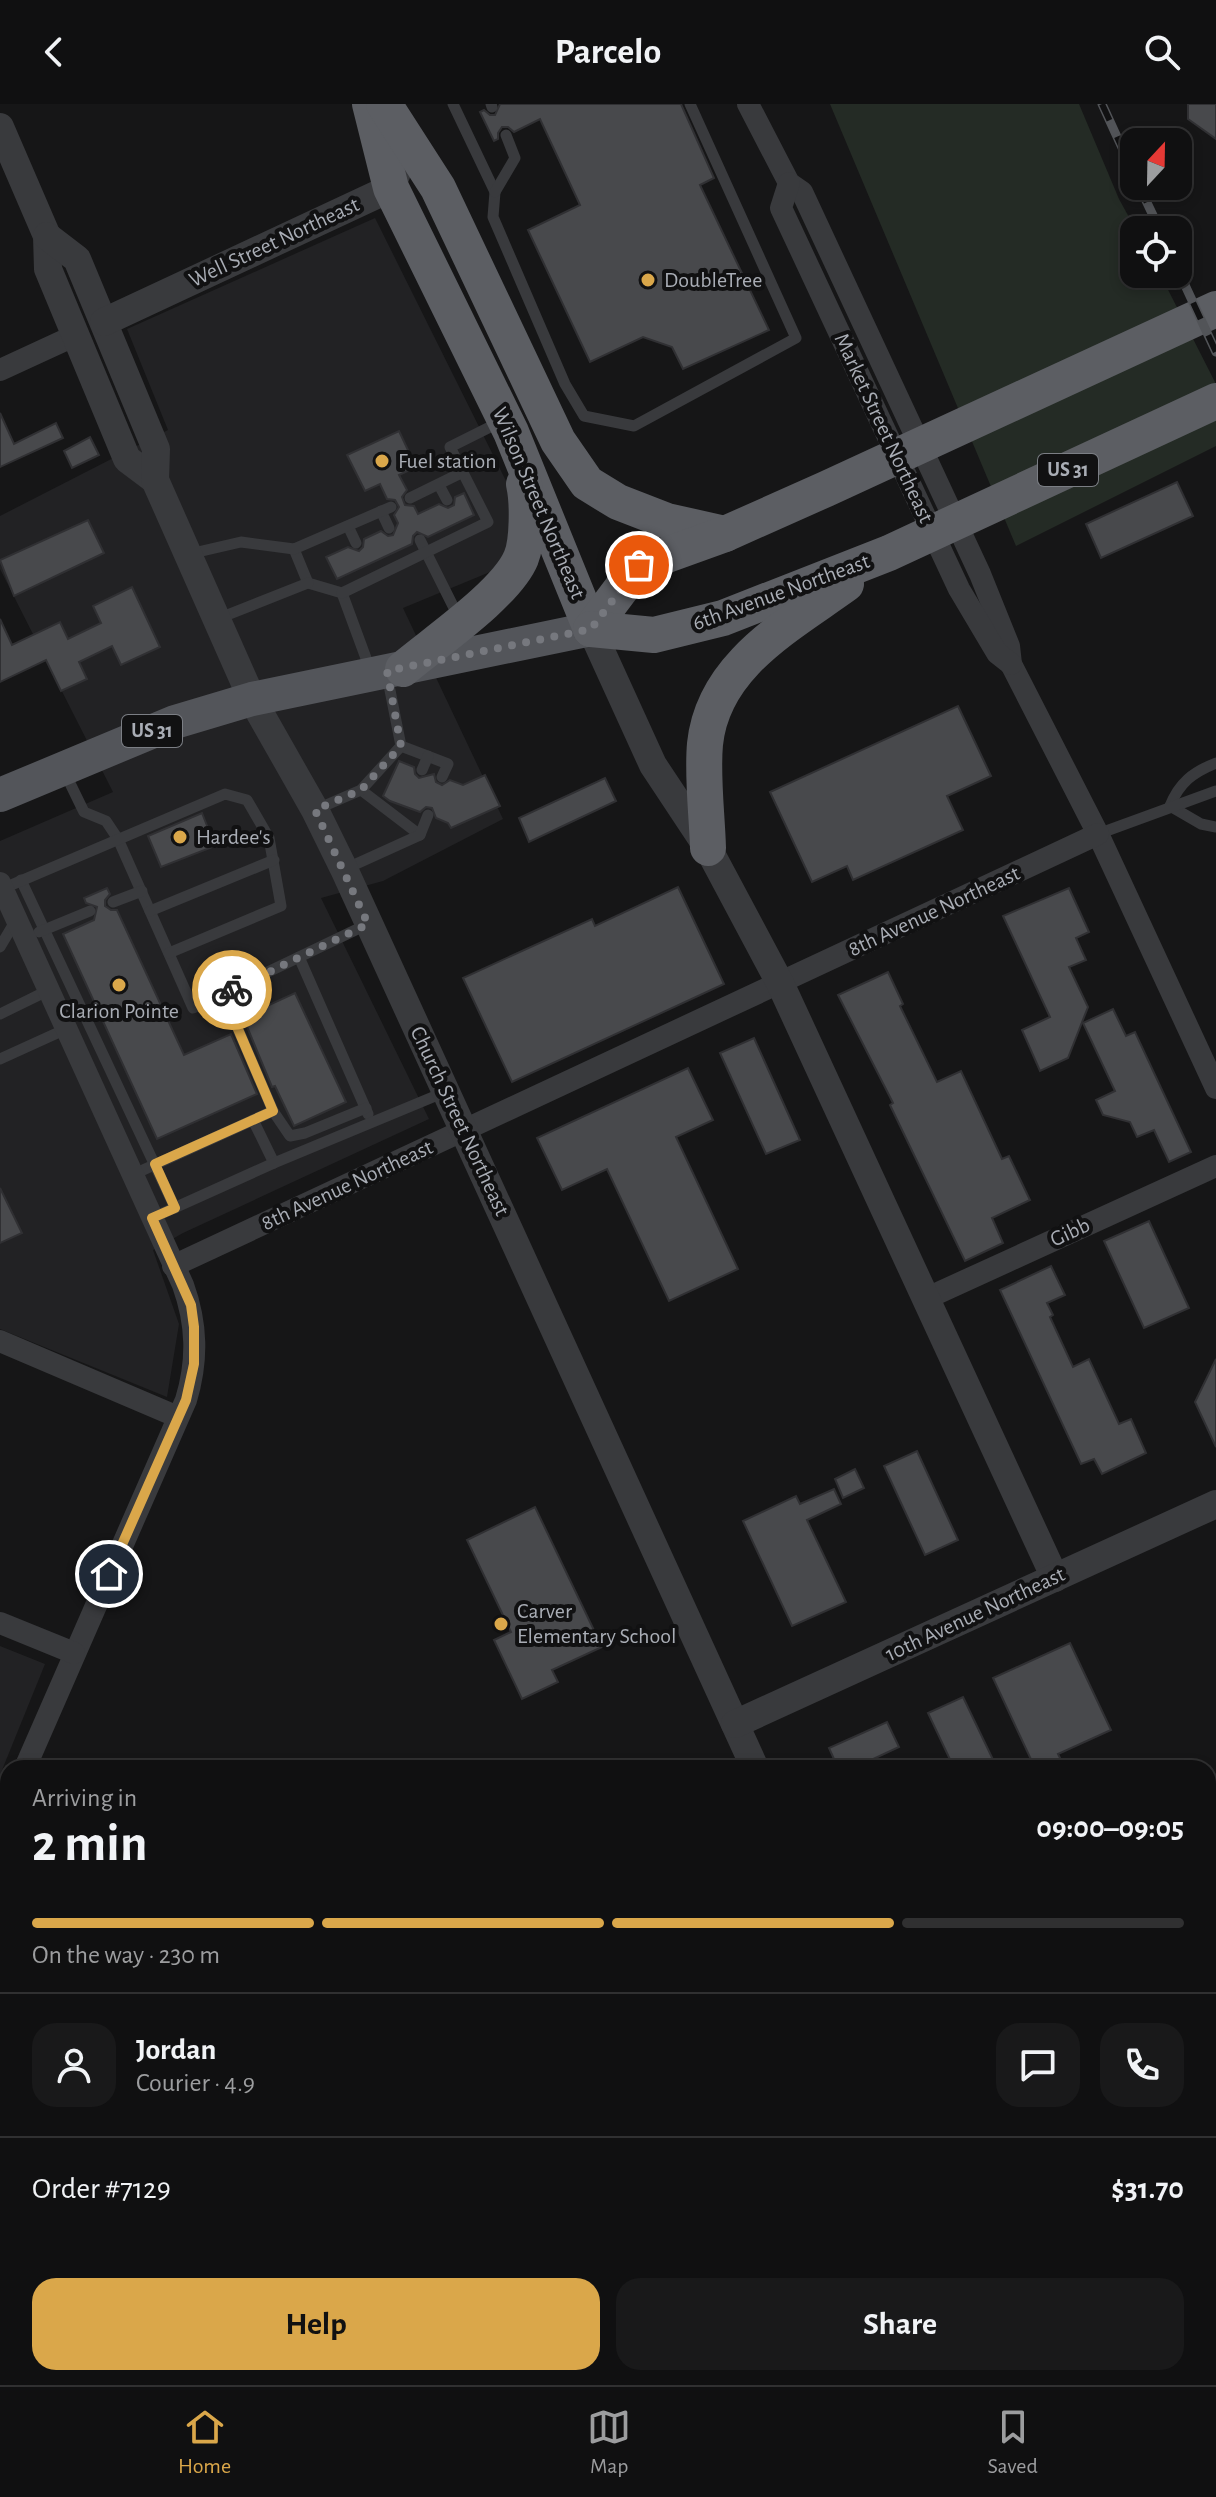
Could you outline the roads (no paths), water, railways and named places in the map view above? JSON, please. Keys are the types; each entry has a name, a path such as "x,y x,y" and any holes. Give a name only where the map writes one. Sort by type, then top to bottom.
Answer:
{"highway":[{"name":"Wilson Street Northeast","path":"370,104 391,188 508,426 591,629"},
{"path":"393,118 438,188 558,441 587,483 618,502 667,521 725,534"},
{"path":"591,629 639,565 725,534 1216,309"},
{"name":"US 31","path":"905,545 1216,401"},
{"path":"387,671 460,621 502,586 522,557 528,501 508,426"},
{"path":"708,848 705,745 713,705 732,675 758,647 905,545"},
{"name":"6th Avenue Northeast","path":"591,629 654,635 723,618 905,545"}],"main road":[{"name":"6th Avenue Northeast","path":"0,795 175,722 252,699 591,629"}],"street":[{"name":"Market Street Northeast","path":"748,104 789,183 781,208 959,589 997,653 1011,664 1098,834 1216,1088"},
{"path":"391,188 401,161 393,118"},
{"name":"Church Street Northeast","path":"0,127 47,236 48,269 127,459 155,480"},
{"name":"Well Street Northeast","path":"104,322 391,188"},
{"name":"Church Street Northeast","path":"47,236 77,259 156,449 155,480 252,699 315,810 344,869 751,1760"},
{"path":"0,370 76,335"},
{"name":"Wilson Street Northeast","path":"591,629 653,765 708,848 780,983 1055,1578"},
{"name":"8th Avenue Northeast","path":"173,1266 1098,834"},
{"path":"8,884 29,929 49,990 191,1305 196,1345 191,1382 178,1417 28,1760"},
{"name":"Gibb","path":"925,1299 1216,1166"},
{"path":"0,1341 178,1417"},
{"name":"10th Avenue Northeast","path":"735,1724 1216,1504"},
{"path":"0,1623 74,1653"}],"lane":[{"path":"453,104 495,192"},
{"path":"506,135 515,158 495,192 493,217 565,384 584,416 634,426 796,338 690,104"},
{"path":"217,619 308,583 342,593 488,522 450,447 508,426"},
{"path":"410,498 463,472"},
{"path":"439,485 447,500"},
{"path":"189,554 241,542 294,549 386,509 389,528"},
{"path":"458,523 463,535"},
{"path":"348,526 356,543"},
{"path":"420,540 460,621"},
{"path":"294,549 308,583"},
{"path":"398,550 404,564"},
{"path":"366,565 373,578"},
{"path":"342,593 387,671 401,746"},
{"path":"401,746 448,764 442,777"},
{"path":"315,810 361,790 401,746"},
{"path":"422,770 428,756"},
{"path":"1170,806 1176,789 1216,763"},
{"path":"62,767 84,812 106,821 118,839 193,1008 368,924"},
{"path":"361,790 420,835"},
{"path":"1098,834 1216,791"},
{"path":"8,884 225,794 247,800 263,825 274,860 281,906 169,953"},
{"path":"1170,806 1201,824 1216,827"},
{"path":"403,821 408,808"},
{"path":"344,869 420,835 428,815"},
{"path":"150,911 274,860"},
{"path":"113,902 142,891"},
{"path":"0,947 29,929 90,911"},
{"path":"29,929 155,1164 175,1208"},
{"path":"299,957 371,1124"},
{"path":"0,1014 49,990"},
{"path":"223,994 273,1111 290,1136 366,1108"},
{"path":"0,1059 66,1029"},
{"path":"152,1218 446,1091"},
{"path":"132,1175 273,1111"},
{"path":"253,1120 274,1163"}],"railway":[{"path":"1102,104 1120,143"},
{"path":"1146,200 1153,216"},
{"path":"1186,288 1216,352"}],"place":[{"name":"DoubleTree","path":"648,280"},
{"name":"Fuel station","path":"382,461"},
{"name":"Hardee's","path":"180,837"},
{"name":"Clarion Pointe","path":"119,985"},
{"name":"Carver Elementary School","path":"501,1624"}]}
